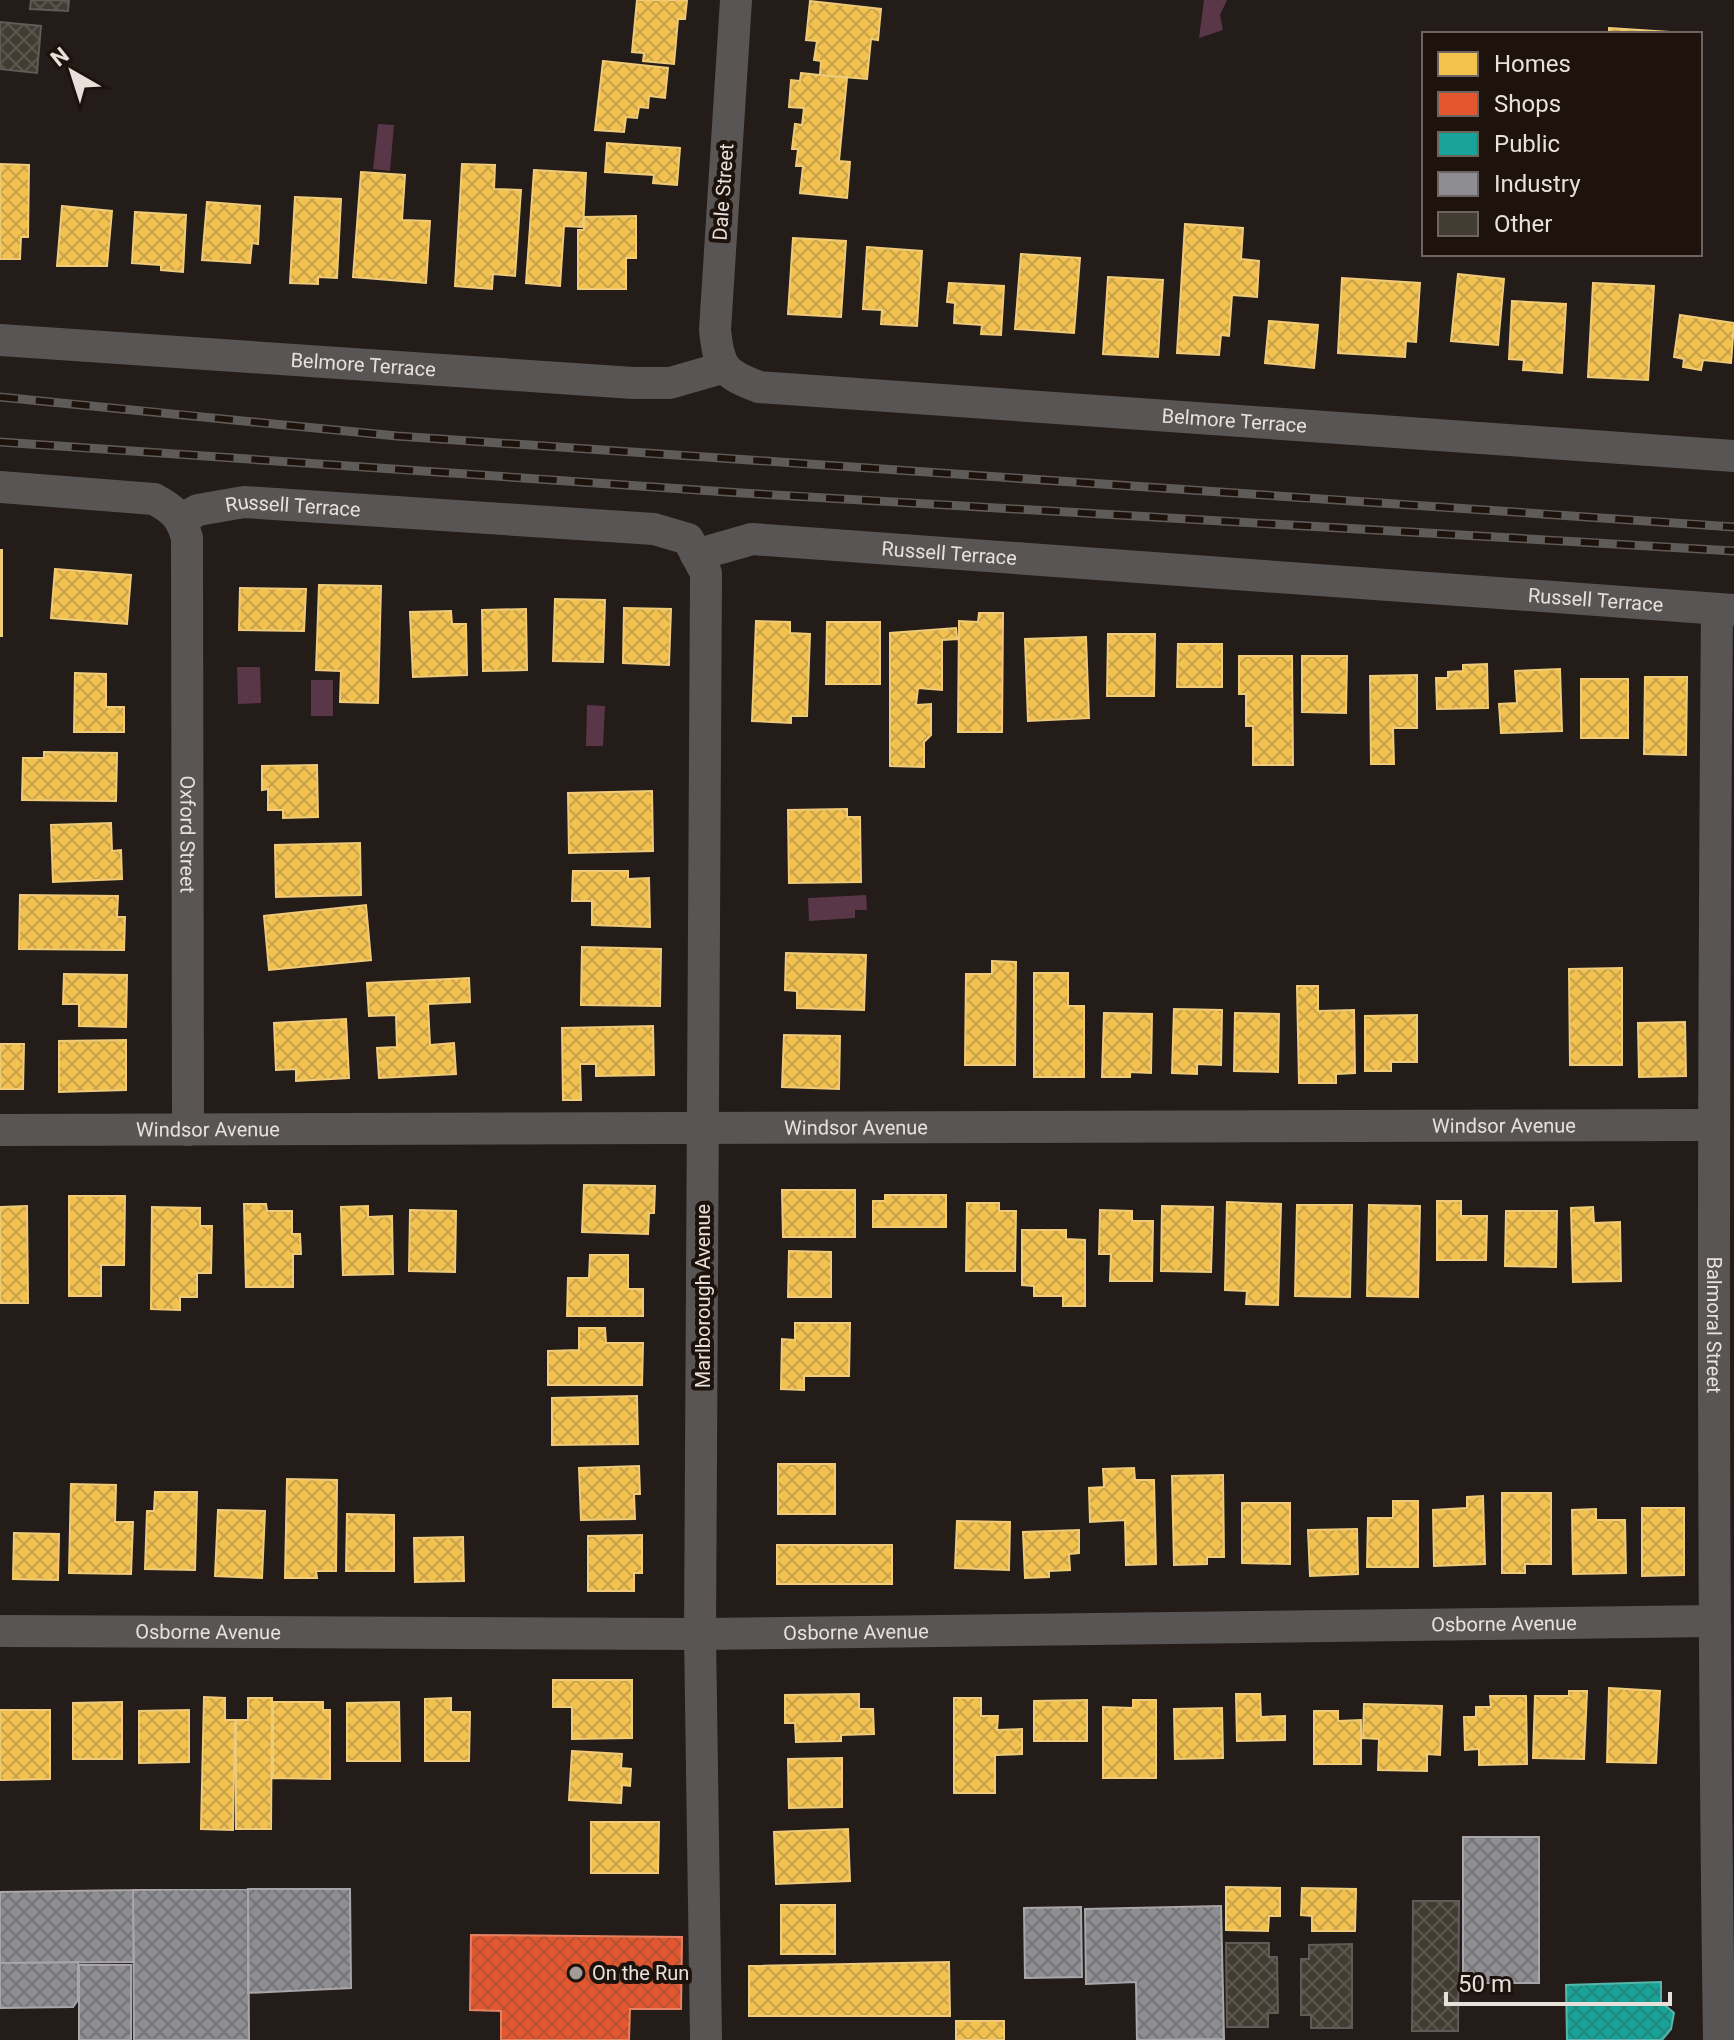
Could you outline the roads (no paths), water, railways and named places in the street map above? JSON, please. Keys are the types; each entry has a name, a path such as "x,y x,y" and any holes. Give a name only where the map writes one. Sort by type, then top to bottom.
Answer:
{"street":[{"name":"Dale Street","path":"728,373 715,330 736,0"},
{"name":"Belmore Terrace","path":"0,340 633,383 670,383 728,373 759,387 1734,456"},
{"path":"0,487 154,499 171,507 184,528"},
{"name":"Russell Terrace","path":"184,528 212,506 244,502 654,529 688,539 696,555 752,539 1725,610"},
{"name":"Oxford Street","path":"184,528 188,1130"},
{"name":"Marlborough Avenue","path":"696,555 706,573 700,1634 706,2040"},
{"name":"Balmoral Street","path":"1719,2040 1711,1125 1725,610"},
{"name":"Windsor Avenue","path":"0,1130 1711,1125"},
{"name":"Osborne Avenue","path":"0,1631 700,1634 1713,1621"}],"railway":[{"path":"0,397 397,436 1734,527"},
{"path":"0,442 742,493 1734,551"}],"place":[{"name":"On the Run","path":"576,1973"}]}
